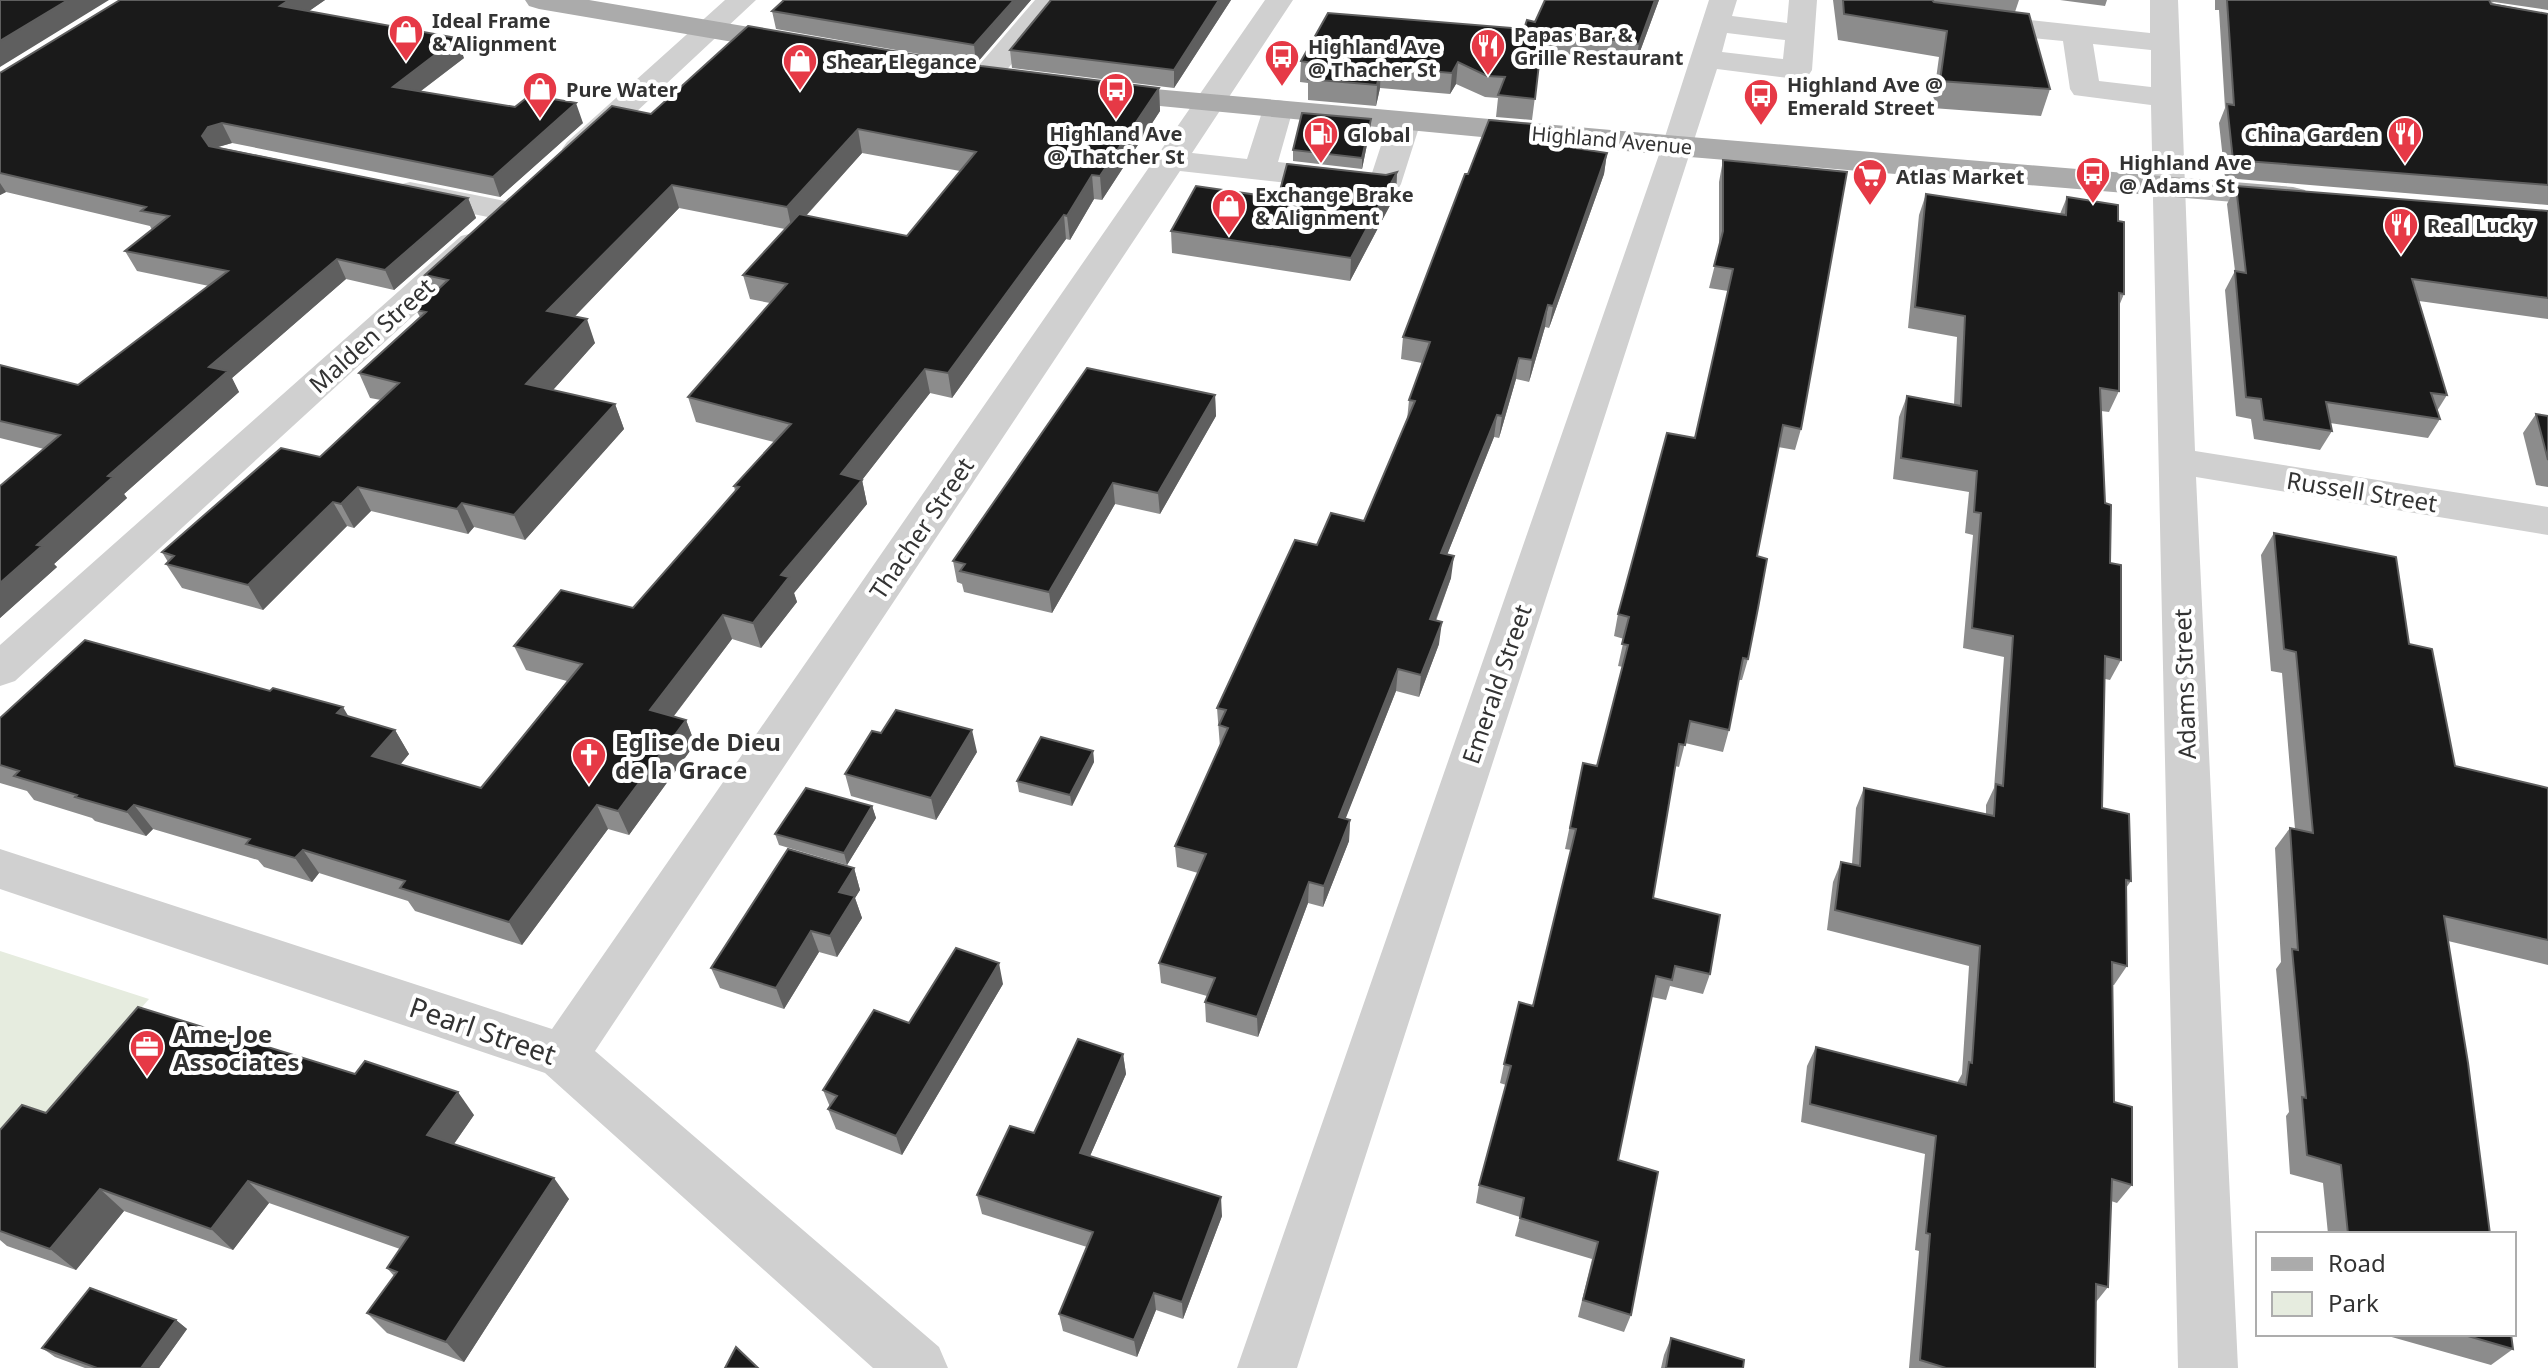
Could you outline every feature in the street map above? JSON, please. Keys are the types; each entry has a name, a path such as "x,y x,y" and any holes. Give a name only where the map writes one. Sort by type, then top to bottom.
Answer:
{"main road":[{"path":"539,0 832,50"},
{"path":"969,74 1021,83"},
{"name":"Highland Avenue","path":"1075,90 1678,146 2322,199"}],"street":[{"name":"Malden Street","path":"0,670 742,0"},
{"path":"969,74 1050,0"},
{"name":"Thacher Street","path":"563,1056 1279,0"},
{"path":"1704,59 1797,70 1803,0"},
{"name":"Adams Street","path":"2164,0 2176,461 2208,1368"},
{"path":"1720,12 1800,33"},
{"name":"Emerald Street","path":"1267,1368 1678,146 1720,12"},
{"path":"1953,21 2165,43"},
{"path":"2077,34 2085,89 2167,98"},
{"path":"1260,170 1278,109"},
{"path":"1171,160 1385,184 1405,121"},
{"path":"385,187 530,191"},
{"name":"Russell Street","path":"2176,461 2548,521"},
{"name":"Pearl Street","path":"0,869 563,1056 918,1368"}],"green space":[{"path":"0,951 149,999 0,1170"}],"building":[{"path":"0,0 68,0 0,41"},
{"path":"120,0 289,0 280,6 457,38 393,87 515,107 530,95 576,103 493,177 222,123 208,127 202,136 209,146 468,198 385,270 337,259 209,367 228,371 108,476 113,477 37,545 42,546 0,583 0,486 60,435 0,421 0,365 78,385 228,271 125,251 169,216 141,211 146,207 0,173 0,73"},
{"path":"784,0 1014,0 974,45 772,11"},
{"path":"1051,0 1219,0 1174,70 1010,50"},
{"path":"1545,0 1655,0 1639,44 1543,29 1535,99 1498,95 1505,77 1487,76 1458,62 1452,73 1381,67 1377,85 1308,79 1312,63 1301,61 1328,13 1524,29 1527,20 1535,22"},
{"path":"1843,0 1932,0 2029,14 2050,89 1940,81 1947,31 1844,14"},
{"path":"2227,0 2489,0 2491,4 2548,14 2548,185 2233,160 2227,104 2234,105"},
{"path":"748,26 981,66 1159,88 1100,176 1092,175 1067,216 1064,215 948,373 925,369 841,474 862,480 781,575 789,577 753,623 723,615 650,710 686,720 618,811 597,805 509,922 400,888 405,881 303,850 295,858 246,844 250,839 134,805 127,812 14,776 19,771 0,765 0,718 85,640 270,691 273,688 343,707 337,713 395,730 372,756 481,788 582,664 514,646 561,590 633,608 739,487 734,486 791,424 688,397 787,284 743,275 799,214 907,236 976,152 858,129 787,207 672,185 547,311 587,319 526,384 615,404 514,515 462,503 457,509 358,487 341,504 333,502 248,585 166,564 174,556 162,552 281,448 320,457 399,383 359,373 426,312 416,310 448,280 425,275 612,106 651,114"},
{"path":"1302,113 1371,119 1362,158 1293,150"},
{"path":"1489,120 1532,124 1530,141 1607,153 1553,306 1548,305 1532,360 1519,358 1502,416 1497,415 1441,553 1454,556 1430,619 1442,622 1421,675 1398,669 1339,817 1350,820 1324,886 1309,882 1257,1017 1205,1002 1215,978 1159,963 1206,854 1175,846 1228,728 1219,725 1226,710 1217,708 1295,540 1317,545 1331,513 1364,521 1415,401 1409,400 1430,342 1403,337 1465,174 1468,174"},
{"path":"1723,160 1847,172 1801,429 1783,425 1757,556 1767,559 1748,659 1743,658 1729,730 1690,721 1685,745 1679,744 1653,898 1720,915 1710,974 1675,966 1672,980 1656,976 1618,1160 1658,1172 1631,1315 1583,1300 1598,1242 1520,1218 1524,1198 1479,1185 1511,1066 1504,1064 1519,1002 1533,1006 1576,829 1570,828 1583,763 1597,766 1628,645 1622,644 1629,617 1618,614 1667,433 1695,438 1733,269 1714,266 1723,231"},
{"path":"1287,164 1386,175 1397,172 1351,258 1171,231 1196,186 1278,198"},
{"path":"2236,186 2548,211 2548,298 2412,279 2447,395 2431,393 2440,419 2326,402 2332,431 2264,420 2261,399 2246,397 2235,271 2246,273"},
{"path":"1926,194 2066,215 2067,197 2118,205 2118,221 2124,222 2124,294 2119,293 2119,391 2100,388 2105,503 2111,505 2110,563 2121,565 2121,660 2105,656 2102,808 2129,814 2131,881 2126,880 2127,966 2112,962 2114,1102 2132,1107 2132,1185 2112,1179 2108,1287 2096,1284 2095,1368 1946,1368 1920,1360 1930,1234 1926,1233 1936,1136 1810,1104 1816,1047 1966,1085 1969,1062 1972,1063 1980,946 1835,910 1841,862 1860,866 1864,788 1994,816 1996,784 2003,786 2013,636 1972,628 1981,513 1974,512 1977,471 1901,458 1907,396 1961,406 1965,316 1915,307"},
{"path":"1087,368 1215,395 1158,493 1113,483 1049,592 960,571 965,564 953,561"},
{"path":"2536,414 2548,416 2548,460"},
{"path":"2274,533 2396,557 2409,644 2432,649 2455,766 2548,788 2548,940 2444,916 2468,1063 2490,1232 2348,1232 2341,1165 2307,1155 2302,1097 2306,1098 2292,949 2298,950 2290,828 2313,833 2296,652 2284,649"},
{"path":"896,710 972,730 931,798 845,774 872,731 881,733"},
{"path":"1041,737 1093,751 1070,795 1017,781"},
{"path":"806,788 872,806 844,853 775,834"},
{"path":"788,849 854,868 839,892 855,896 830,936 811,931 776,988 711,968"},
{"path":"956,948 999,963 896,1136 828,1109 837,1096 823,1090 874,1010 909,1023"},
{"path":"138,1007 355,1074 365,1061 458,1092 427,1135 554,1178 446,1342 367,1313 397,1272 387,1268 408,1237 248,1181 211,1229 100,1189 50,1249 0,1231 0,1130 22,1105 46,1113"},
{"path":"1078,1039 1123,1054 1080,1153 1221,1197 1182,1302 1154,1293 1134,1340 1059,1314 1093,1232 977,1195 1010,1126 1034,1133"},
{"path":"90,1288 176,1320 141,1368 97,1368 42,1348"},
{"path":"2468,1336 2511,1336 2513,1349"},
{"path":"1671,1338 1744,1360 1743,1368 1666,1368"},
{"path":"736,1347 758,1368 725,1368"}],"place":[{"name":"Ideal Frame & Alignment","path":"406,63"},
{"name":"Papas Bar & Grille Restaurant","path":"1488,77"},
{"name":"Highland Ave @ Thacher St","path":"1282,88"},
{"name":"Shear Elegance","path":"800,92"},
{"name":"Pure Water","path":"540,120"},
{"name":"Highland Ave @ Thatcher St","path":"1116,121"},
{"name":"Highland Ave @ Emerald Street","path":"1761,127"},
{"name":"Global","path":"1321,165"},
{"name":"China Garden","path":"2405,165"},
{"name":"Highland Ave @ Adams St","path":"2093,205"},
{"name":"Atlas Market","path":"1870,207"},
{"name":"Exchange Brake & Alignment","path":"1229,237"},
{"name":"Real Lucky","path":"2401,256"},
{"name":"Eglise de Dieu de la Grace","path":"589,786"},
{"name":"Ame-Joe Associates","path":"147,1078"}]}
